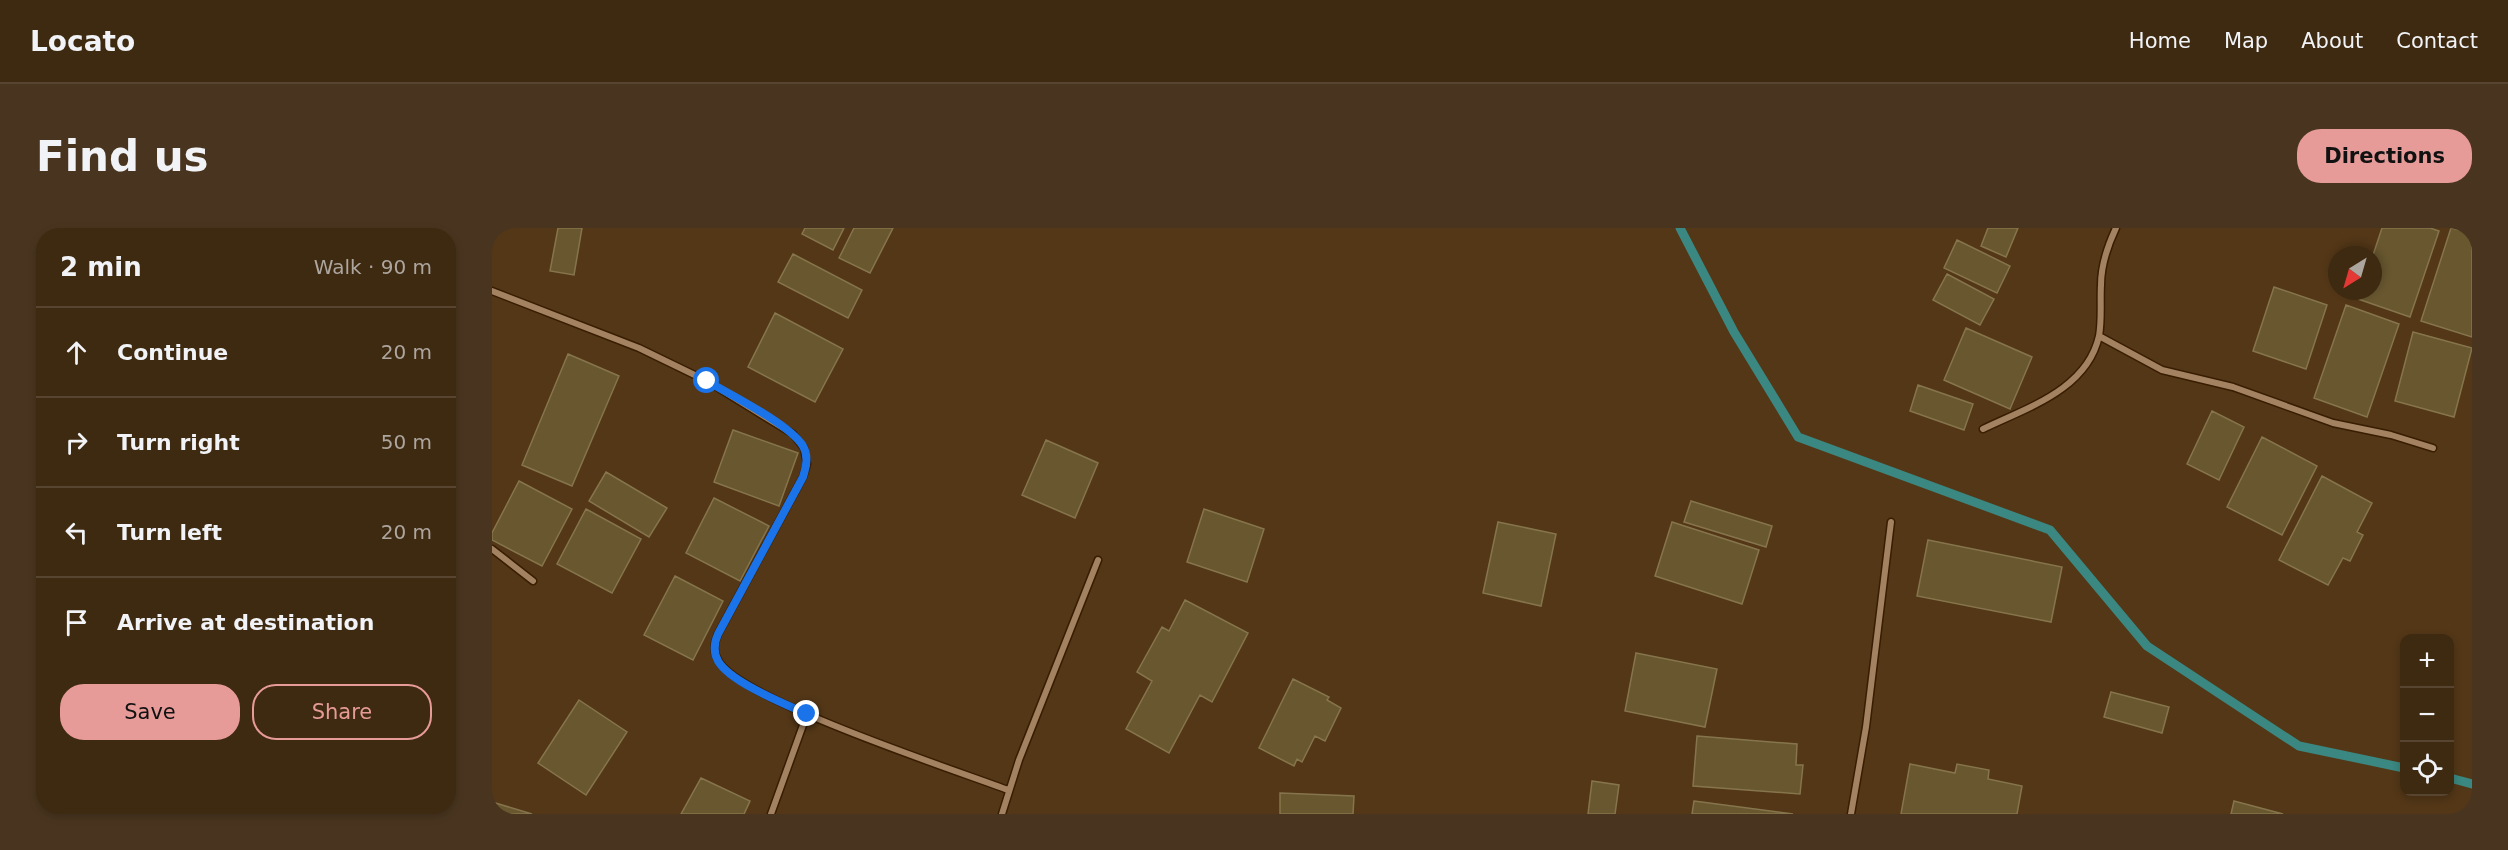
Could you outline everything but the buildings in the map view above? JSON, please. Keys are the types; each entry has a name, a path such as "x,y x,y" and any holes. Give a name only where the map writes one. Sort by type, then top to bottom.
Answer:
{"street":[{"path":"1983,429 2064,389 2087,366 2099,336 2101,282 2116,228"},
{"path":"492,291 639,348 707,381 793,434 804,448 807,464 803,477 718,634 714,646 718,662 767,697 1008,790"},
{"path":"2099,336 2162,370 2233,387 2333,423 2391,435 2433,448"},
{"path":"1851,814 1867,715 1891,522"},
{"path":"492,549 533,581"},
{"path":"1002,814 1008,790 1098,560"},
{"path":"771,814 807,714"}],"waterway":[{"path":"1680,228 1734,332 1798,437 2050,530 2147,646 2299,746 2400,767"},
{"path":"2454,779 2472,784"}],"route":[{"path":"707,381 793,434 804,448 807,464 803,477 718,634 714,646 718,662 731,673 767,697 807,714"}]}
